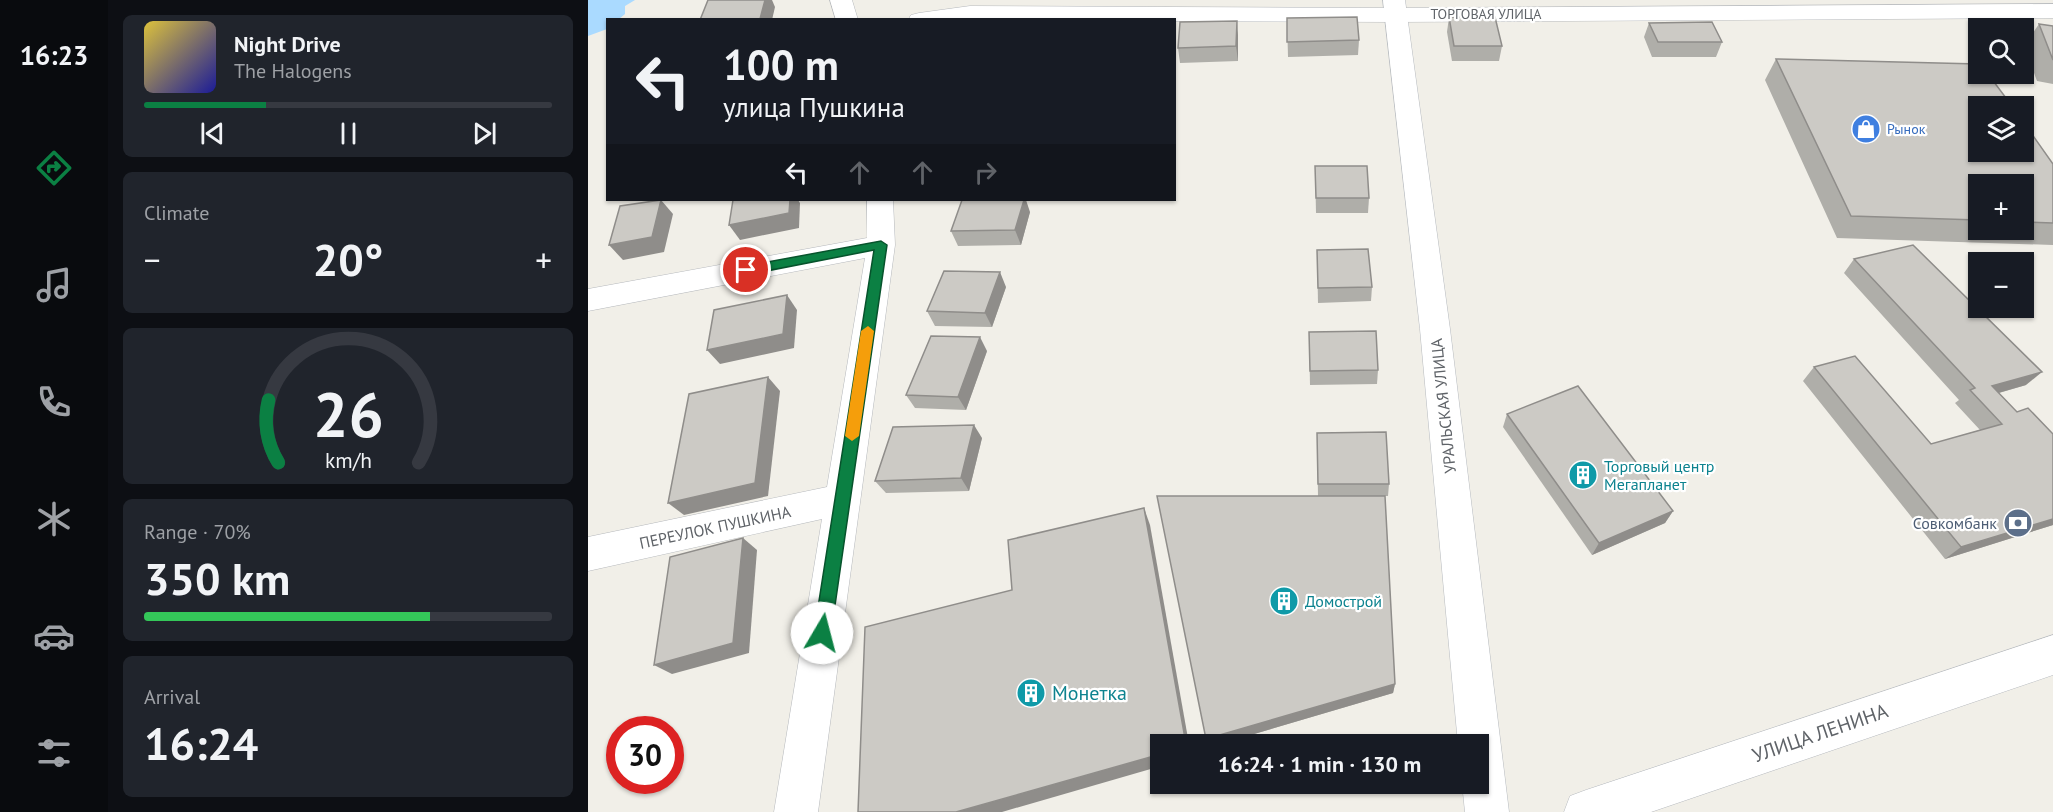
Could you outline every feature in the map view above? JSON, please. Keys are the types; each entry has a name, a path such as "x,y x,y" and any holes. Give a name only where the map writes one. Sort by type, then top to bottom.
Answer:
{"street":[{"path":"841,0 846,18"},
{"name":"ТОРГОВАЯ УЛИЦА","path":"934,18 970,13 1395,7 1851,6 2053,11"},
{"name":"УРАЛЬСКАЯ УЛИЦА","path":"1395,7 1435,329 1487,812"},
{"path":"796,812 881,245 880,201"},
{"path":"588,300 881,245"},
{"name":"ПЕРЕУЛОК ПУШКИНА","path":"588,554 842,499"},
{"name":"УЛИЦА ЛЕНИНА","path":"1586,812 2053,655"}],"water":[{"path":"588,0 635,0 625,6 625,14 620,18 606,18 606,29 588,36"}],"building":[{"path":"708,0 765,0 760,18 701,18"},
{"path":"1357,17 1359,40 1287,42 1287,18"},
{"path":"1449,17 1495,17 1502,46 1454,46"},
{"path":"1237,21 1236,46 1178,48 1180,22"},
{"path":"1712,22 1722,42 1658,42 1649,23"},
{"path":"2039,24 2053,26 2053,60"},
{"path":"1776,59 1968,64 1968,84 1996,84 2004,96 1968,96 1968,162 2034,162 2034,137 2053,164 2053,223 2034,222 2034,174 1968,174 1968,220 1851,216"},
{"path":"1315,166 1367,166 1369,198 1316,198"},
{"path":"661,201 652,237 609,245 620,206"},
{"path":"733,201 790,201 789,213 729,225"},
{"path":"962,201 1024,201 1015,230 951,231"},
{"path":"1913,245 1968,299 1968,318 1987,318 2042,372 1992,386 2017,412 2028,408 2053,434 2053,519 1961,547 1814,367 1855,356 1931,444 2002,424 1970,390 1975,388 1854,259"},
{"path":"1368,249 1372,287 1318,288 1317,250"},
{"path":"944,271 1000,272 985,313 927,311"},
{"path":"787,295 783,334 707,350 714,310"},
{"path":"1376,331 1378,370 1310,371 1309,332"},
{"path":"931,336 980,337 958,397 906,395"},
{"path":"768,377 755,483 668,503 689,394"},
{"name":"Торговый центр Мегапланет","path":"1578,386 1673,511 1599,543 1507,414"},
{"path":"974,425 961,478 875,481 893,427"},
{"path":"1386,432 1389,484 1318,484 1317,433"},
{"name":"Домострой","path":"1157,496 1385,496 1395,684 1223,734 1205,734"},
{"name":"Монетка","path":"1144,508 1184,734 1150,734 1150,757 956,812 858,812 865,627 1012,590 1008,540"},
{"path":"743,538 733,643 654,665 670,557"}],"slow traffic":[{"path":"852,436 868,331"}],"place":[{"name":"Рынок","path":"1866,129"},
{"name":"Торговый центр Мегапланет","path":"1583,475"},
{"name":"Совкомбанк","path":"2018,523"},
{"name":"Домострой","path":"1284,601"},
{"name":"Монетка","path":"1031,693"}],"route":[{"path":"746,270 881,245 822,633"}]}
